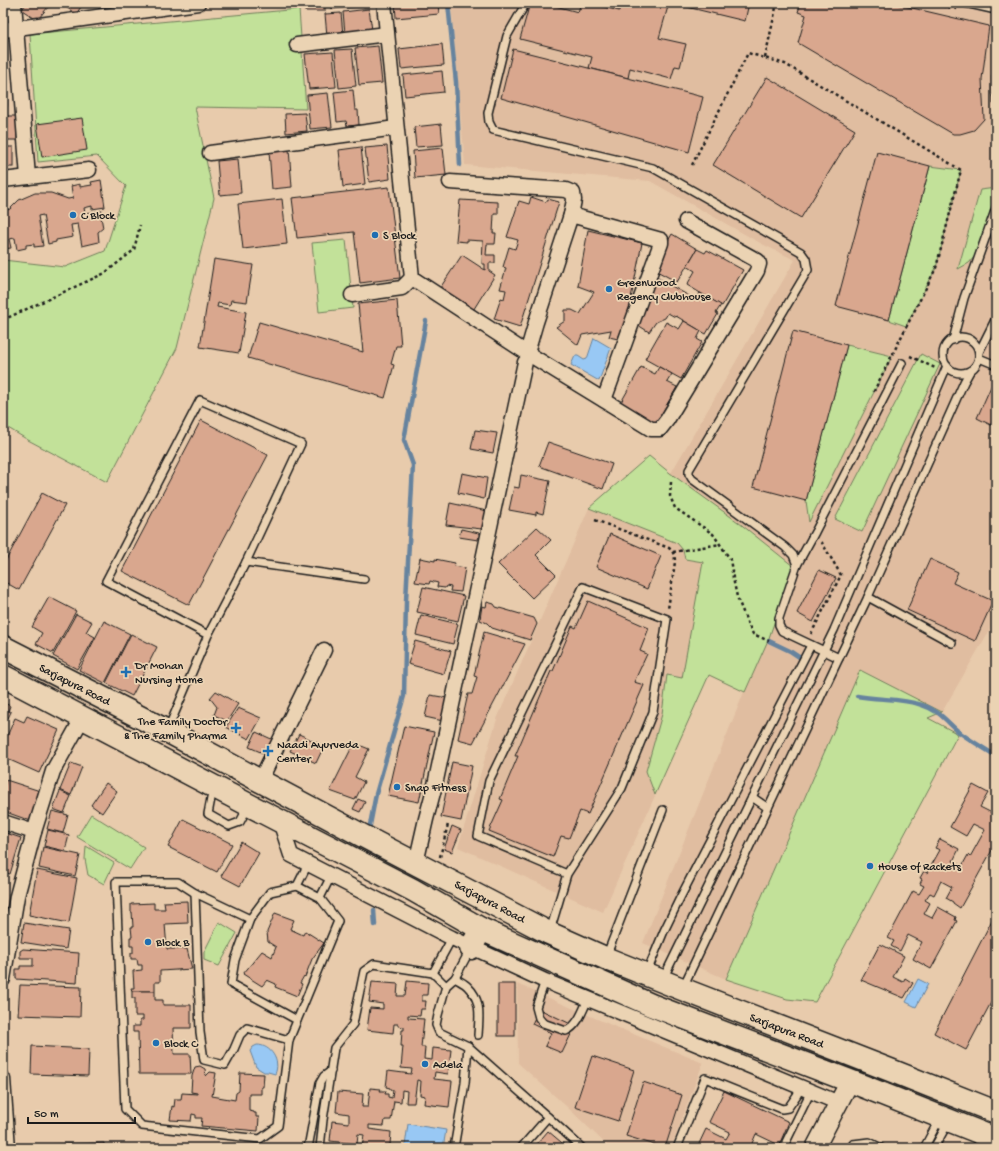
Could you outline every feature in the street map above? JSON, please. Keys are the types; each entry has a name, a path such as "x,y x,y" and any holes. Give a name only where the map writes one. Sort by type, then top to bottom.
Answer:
{"main road":[{"name":"Sarjapura Road","path":"3,647 167,731 365,837 550,933 605,958 996,1112"},
{"path":"3,676 413,890 468,938 661,1008 996,1139"},
{"path":"661,1008 664,981"}],"street":[{"path":"14,3 10,28 28,177"},
{"path":"10,28 198,3"},
{"path":"384,3 412,278 526,358 604,400 651,429 660,429 667,420 757,271 759,264 758,261 686,221"},
{"path":"298,45 387,34"},
{"path":"210,153 396,128"},
{"path":"3,180 89,170"},
{"path":"416,863 437,777 526,358 536,322 571,215 574,200 573,193 566,190 450,182"},
{"path":"571,215 660,239 662,242 604,400"},
{"path":"352,295 402,288 412,278"},
{"path":"260,781 324,650"},
{"path":"3,979 17,896 34,832 53,771 83,717"},
{"path":"280,821 290,855 331,876 468,938 545,981 839,1103"},
{"path":"3,822 34,832"},
{"path":"3,1080 6,1140"},
{"path":"815,1148 850,1082"}],"lane":[{"path":"526,3 507,36 488,113 489,122 493,130 652,168 801,252 806,259 808,270 689,470 689,474 692,479 785,547 793,555 797,565"},
{"path":"965,3 996,10"},
{"path":"953,340 964,298 996,208"},
{"path":"664,981 768,808 868,597 964,382 970,371 977,363 979,355 996,318"},
{"path":"664,981 828,642 946,370 944,361 945,349 953,340 959,338 969,339 974,342 979,355 996,365"},
{"path":"839,658 782,631 778,618 797,565 902,363"},
{"path":"946,370 964,373 970,371"},
{"path":"167,731 208,635 246,562 301,444 200,400 106,581 208,635"},
{"path":"246,562 364,579"},
{"path":"550,933 567,874 622,788 653,712 667,619 583,587 489,781 478,836 567,874"},
{"path":"868,597 952,643"},
{"path":"664,981 664,931 811,645"},
{"path":"752,797 768,808"},
{"path":"605,958 663,810"},
{"path":"298,886 308,864"},
{"path":"320,898 331,876"},
{"path":"250,919 195,893 178,882 116,882 125,1109 142,1126 260,1139 278,1126 289,1040 338,921 320,898 298,886 270,892 250,919 235,960 231,984 297,1020"},
{"path":"195,893 200,1032 204,1060 225,1065 240,1035 247,1028 289,1040"},
{"path":"434,973 468,938"},
{"path":"468,938 455,978 446,986 436,1025 439,1032 468,1046 582,1148"},
{"path":"320,1148 334,1048 353,1024 364,972 374,964 434,973 446,986"},
{"path":"455,978 468,986 475,995 479,1008 478,1035"},
{"path":"545,981 536,1007 542,1023 566,1031 571,1029 578,1020 588,999"},
{"path":"454,1148 465,1083 468,1046"},
{"path":"308,1148 320,1083 324,1076 331,1071"},
{"path":"677,1148 705,1078 782,1109 788,1108 797,1095 806,1089"},
{"path":"783,1148 806,1089"},
{"path":"521,1148 548,1117"},
{"path":"924,1148 944,1119"},
{"path":"934,1148 944,1119"},
{"path":"851,1148 853,1144 869,1142 881,1148"}],"path":[{"path":"765,58 778,3"},
{"path":"692,165 748,53 785,64 961,170 936,268 871,398"},
{"path":"3,320 105,273 134,250 140,225"},
{"path":"910,356 946,370"},
{"path":"671,482 670,496 675,508 713,534 730,559 737,597 753,634 769,642"},
{"path":"595,520 668,548 673,552 675,555 675,562 667,619"},
{"path":"815,532 841,575 810,635 828,642"},
{"path":"673,552 720,544"},
{"path":"440,860 448,824"}],"shaded area":[{"path":"451,3 996,3 996,619 942,712 860,670 726,979 643,943 744,692 709,675 603,912 458,847 497,719 589,508 649,456 671,473 795,260 762,244 650,181 465,165"},
{"path":"517,984 703,1063 671,1148 610,1148 518,1063"}],"green space":[{"path":"299,9 306,109 195,107 214,198 177,348 107,482 3,425 3,260 65,267 105,251 126,186 97,156 38,162 30,34"},
{"path":"930,166 961,170 936,268 906,326 889,320"},
{"path":"996,188 996,201 992,221 975,256 969,263 958,269 980,190"},
{"path":"346,240 353,308 319,312 312,243"},
{"path":"847,345 892,356 809,522 806,501"},
{"path":"921,354 940,364 862,532 835,519"},
{"path":"649,456 738,522 793,566 769,638 745,692 709,675 655,795 646,771 662,714 667,675 682,678 703,562 685,559 683,550 677,543 589,508"},
{"path":"860,670 942,712 928,718 958,734 815,1002 787,999 726,979"},
{"path":"91,814 144,847 130,869 77,837"},
{"path":"86,846 114,863 104,884 88,875 85,859"},
{"path":"219,922 237,933 219,966 204,960 204,952"}],"water":[{"path":"594,338 611,348 599,381 571,365 575,356 578,356 584,360 587,359"},
{"path":"918,979 928,984 916,1007 906,1002"},
{"path":"257,1045 267,1048 274,1055 277,1064 275,1074 264,1072 256,1067 250,1051"},
{"path":"408,1124 446,1130 443,1148 417,1148 405,1146"}],"building":[{"path":"3,3 5,3 7,17 3,18"},
{"path":"26,3 93,3 83,4 76,14 63,5 48,7 39,18 34,18 22,10"},
{"path":"93,3 108,3 102,10"},
{"path":"305,3 325,3 325,11 305,11"},
{"path":"331,3 370,3 370,5 332,9"},
{"path":"395,3 438,3 439,14 396,18"},
{"path":"530,3 544,3 578,12 581,3 589,3 619,11 621,3 669,3 659,38 686,44 680,67 675,66 671,79 630,68 628,78 589,68 592,57 520,39"},
{"path":"670,3 749,3 745,21"},
{"path":"801,3 891,3 989,26 982,79 984,119 974,130 960,134 953,134 798,43 806,15 798,12"},
{"path":"369,9 372,30 345,33 343,12"},
{"path":"341,13 343,35 327,36 325,14"},
{"path":"442,44 444,65 401,69 399,49"},
{"path":"378,46 382,83 359,85 355,48"},
{"path":"352,49 356,86 339,88 335,50"},
{"path":"513,49 703,97 689,152 501,98"},
{"path":"333,52 336,87 309,89 305,54"},
{"path":"996,55 996,105 993,104 992,77"},
{"path":"442,71 444,92 405,96 403,75"},
{"path":"767,77 855,130 801,218 713,165"},
{"path":"3,80 7,80 7,106 3,106"},
{"path":"353,90 355,110 358,110 359,125 347,126 346,121 337,122 334,92"},
{"path":"328,93 332,127 310,129 307,95"},
{"path":"305,113 307,131 286,133 285,114"},
{"path":"3,116 17,116 17,140 3,140"},
{"path":"82,118 87,150 42,157 37,124"},
{"path":"441,124 443,145 416,147 414,127"},
{"path":"387,146 390,179 369,182 365,148"},
{"path":"3,147 13,147 13,167 3,167"},
{"path":"361,147 365,184 343,187 339,150"},
{"path":"443,148 446,175 415,178 413,151"},
{"path":"289,149 292,187 272,189 269,151"},
{"path":"877,152 930,166 889,320 836,306"},
{"path":"238,159 241,193 220,195 217,161"},
{"name":"C Block","path":"101,180 105,207 92,209 92,206 84,208 85,213 102,211 103,216 101,217 103,228 98,232 99,242 82,246 78,224 71,225 73,237 56,240 56,242 48,244 43,215 38,216 43,246 34,247 34,244 26,245 26,248 17,250 15,238 9,239 11,248 3,249 3,211 10,209 19,200 35,193 51,193 68,199 73,198 71,186 80,184 80,187 92,185 91,182"},
{"name":"S Block","path":"389,187 400,278 360,283 354,232 297,238 292,198"},
{"path":"531,197 546,202 548,199 559,202 520,327 494,319 501,298 504,299 506,290 500,289 506,268 503,267 509,247 515,249 518,240 507,237 519,201 529,204"},
{"path":"282,199 287,244 243,249 238,204"},
{"path":"460,200 498,202 498,214 494,214 493,233 496,233 495,244 487,244 486,255 495,255 495,263 489,263 489,271 495,275 472,312 438,291 462,255 485,270 485,264 482,264 483,241 456,241"},
{"name":"Greenwood Regency Clubhouse","path":"588,230 642,243 631,298 634,299 618,339 609,337 611,330 582,335 578,345 556,327 565,321 565,310 572,310 580,314 594,292 578,286"},
{"path":"672,234 697,249 677,282 655,270 660,255"},
{"path":"697,249 705,253 707,250 743,270 722,306 687,285 695,271 687,266"},
{"path":"214,259 253,265 247,302 231,300 230,305 218,303 217,307 246,312 239,353 200,347"},
{"path":"656,277 696,300 700,293 721,305 716,313 718,314 706,334 676,316 675,317 668,313 665,318 656,322 649,332 633,322"},
{"path":"397,300 401,346 396,346 391,364 394,365 385,398 248,358 259,322 363,352 358,304"},
{"path":"684,321 701,331 697,339 702,342 681,379 645,359 666,322 679,329"},
{"path":"793,331 847,345 806,501 753,487"},
{"path":"641,367 655,374 659,367 672,374 667,382 677,387 656,424 620,404"},
{"path":"996,375 996,413 991,425 977,418"},
{"path":"201,420 268,455 189,605 122,571"},
{"path":"475,430 497,433 493,453 471,449"},
{"path":"548,442 612,464 603,489 539,466"},
{"path":"462,473 487,478 484,499 458,493"},
{"path":"521,475 550,481 543,514 536,512 536,515 509,510 514,487 519,488"},
{"path":"42,493 65,505 19,590 3,581 3,566"},
{"path":"450,503 487,511 482,529 446,525"},
{"path":"537,527 551,540 536,555 556,575 532,598 498,564"},
{"path":"461,529 479,533 478,540 459,537"},
{"path":"610,534 661,556 647,589 596,567"},
{"path":"420,558 455,563 454,566 465,568 461,592 450,591 451,587 437,587 438,583 430,581 429,584 415,582"},
{"path":"930,559 958,572 953,583 993,601 975,641 907,610"},
{"path":"819,570 836,578 813,622 797,613"},
{"path":"423,587 464,596 458,621 417,612"},
{"path":"49,597 76,611 53,653 36,644 42,633 32,627"},
{"path":"588,601 649,628 640,651 647,654 634,682 644,685 588,814 580,811 569,838 561,836 553,857 489,831 503,800 500,799 518,756 515,756 551,671 553,671 572,626 576,628"},
{"path":"487,602 494,604 496,607 534,618 537,624 530,640 492,628 487,623 480,620 482,606 486,607"},
{"path":"76,614 92,622 86,632 95,637 77,669 53,656"},
{"path":"421,615 458,624 453,644 416,635"},
{"path":"104,621 130,634 105,683 79,670"},
{"path":"484,632 525,644 473,743 458,739 468,694 472,694 477,677 474,676"},
{"path":"131,634 157,647 132,696 106,683"},
{"path":"415,641 451,651 444,674 408,664"},
{"path":"216,691 238,704 227,721 214,715 217,707 210,698"},
{"path":"430,695 448,698 443,721 425,717"},
{"path":"3,702 10,706 8,711 11,712 8,718 3,716"},
{"path":"238,708 261,718 249,739 226,727"},
{"path":"27,716 59,730 39,773 3,757 3,745 15,718 24,722"},
{"path":"404,726 434,732 419,802 388,796"},
{"path":"256,732 278,742 272,757 249,747"},
{"path":"299,734 324,746 316,763 290,751"},
{"path":"354,743 369,749 355,777 364,782 355,800 330,791"},
{"path":"452,762 472,766 461,821 441,817"},
{"path":"71,763 82,767 71,795 60,790"},
{"path":"6,780 40,791 31,821 3,811 3,792"},
{"path":"106,783 117,791 102,813 91,805"},
{"path":"973,785 988,793 980,807 994,814 996,810 996,843 960,908 946,898 952,887 941,881 934,895 930,893 925,900 930,903 924,914 932,918 938,907 956,917 955,920 957,921 931,969 913,959 922,942 908,935 900,951 891,946 894,941 888,938 913,891 919,894 924,886 920,884 922,879 920,878 924,871 927,873 940,850 935,848 940,839 959,849 953,861 962,866 968,855 970,857 985,830 973,824 966,836 950,827"},
{"path":"60,791 71,796 64,813 53,809"},
{"path":"358,799 365,802 360,812 353,809"},
{"path":"52,811 68,815 63,833 47,829"},
{"path":"183,819 232,844 217,872 168,847"},
{"path":"452,826 461,830 452,852 444,849"},
{"path":"48,830 69,835 65,851 44,846"},
{"path":"3,832 21,838 10,874 3,872"},
{"path":"241,842 259,853 240,886 221,876"},
{"path":"43,847 80,855 75,876 39,868"},
{"path":"37,870 77,878 69,923 29,915"},
{"name":"Block B","path":"187,901 188,923 165,924 167,949 187,949 192,969 160,971 160,982 155,982 155,991 132,991 131,988 134,988 133,971 142,970 142,965 138,965 137,959 131,959 133,946 130,946 130,937 132,937 131,927 133,927 131,904 154,903 154,909 165,909 164,902"},
{"path":"275,913 294,920 290,929 303,935 305,931 324,943 312,959 305,977 304,976 300,983 302,984 297,996 275,987 276,984 267,980 262,986 243,974 262,951 272,957 276,947 268,942 267,932"},
{"path":"992,920 996,922 996,993 966,1050 934,1033"},
{"path":"24,923 69,930 66,949 21,942"},
{"path":"880,944 904,956 893,977 903,982 905,978 913,983 904,998 861,980"},
{"path":"23,949 79,953 77,983 16,979 16,969 20,969 20,966 33,966 33,958 20,958 20,951"},
{"name":"Adela","path":"407,981 428,983 427,995 422,995 422,1001 426,1001 425,1009 421,1009 420,1016 408,1015 408,1018 424,1019 421,1047 425,1047 424,1059 432,1060 433,1048 451,1050 448,1074 435,1072 434,1079 452,1081 449,1107 424,1104 425,1096 420,1095 421,1081 417,1080 414,1103 406,1103 407,1091 402,1090 401,1102 394,1101 391,1120 385,1120 384,1126 369,1125 369,1129 391,1132 390,1145 388,1145 388,1148 362,1148 364,1135 358,1134 357,1144 330,1141 332,1121 349,1123 349,1114 336,1112 338,1092 363,1094 362,1107 368,1107 370,1088 386,1091 385,1094 388,1094 388,1097 392,1098 393,1090 386,1087 388,1071 411,1074 412,1069 401,1068 403,1046 401,1046 402,1030 404,1030 404,1027 394,1024 393,1033 367,1030 370,1008 383,1009 383,1004 369,1002 372,982 398,984 397,996 405,996"},
{"path":"498,984 515,984 515,1036 498,1036"},
{"path":"20,985 81,987 80,1017 18,1015"},
{"name":"Block C","path":"132,991 155,991 155,1000 163,1000 163,1005 191,1005 191,1028 173,1028 174,1054 190,1054 191,1074 139,1074 138,1032 133,1032 133,1026 140,1026 140,1020 143,1020 143,1016 135,1016 135,998 132,998"},
{"path":"539,1009 575,1026 562,1053 545,1046 551,1033 532,1024"},
{"path":"32,1046 89,1049 88,1076 31,1074"},
{"path":"592,1056 634,1070 618,1121 575,1107"},
{"path":"200,1066 205,1069 206,1076 210,1072 216,1073 212,1096 235,1100 236,1093 239,1091 240,1073 264,1074 261,1094 249,1094 249,1111 256,1113 256,1117 259,1117 258,1131 201,1126 202,1118 196,1118 196,1115 192,1114 191,1121 170,1120 172,1106 174,1107 175,1099 181,1099 182,1093 197,1094 191,1092 192,1076 195,1067"},
{"path":"643,1082 682,1095 665,1148 626,1136"},
{"path":"724,1091 789,1122 779,1145 756,1134 750,1148 697,1148 706,1129 726,1139 730,1132 709,1122"},
{"path":"548,1131 568,1148 541,1148 537,1144"},
{"path":"104,1143 104,1148 35,1148 35,1145"}],"waterway":[{"path":"448,3 456,82 460,165"},
{"path":"370,825 376,794 404,696 406,601 413,465 404,440 426,321"},
{"path":"769,641 790,651 802,659"},
{"path":"857,696 906,701 928,707 938,713 959,732 996,756"},
{"path":"374,910 375,925"}],"place":[{"name":"C Block","path":"73,215"},
{"name":"S Block","path":"375,235"},
{"name":"Greenwood Regency Clubhouse","path":"609,289"},
{"name":"Dr Mohan Nursing Home","path":"126,672"},
{"name":"The Family Doctor & The Family Pharma","path":"236,728"},
{"name":"Naadi Ayurveda Center","path":"268,751"},
{"name":"Snap Fitness","path":"397,787"},
{"name":"House of Rackets","path":"870,866"},
{"name":"Block B","path":"148,942"},
{"name":"Block C","path":"156,1043"},
{"name":"Adela","path":"425,1064"}]}
